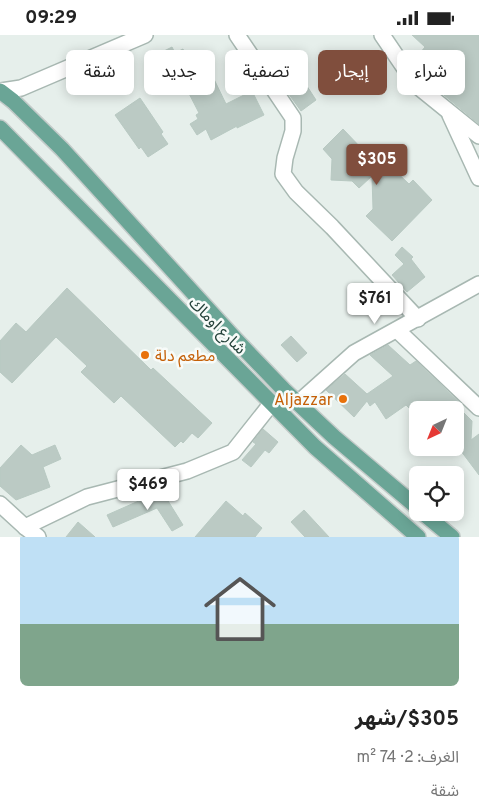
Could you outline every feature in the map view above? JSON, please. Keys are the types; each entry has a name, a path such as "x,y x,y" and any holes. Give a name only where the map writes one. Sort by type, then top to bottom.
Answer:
{"main road":[{"name":"شارع اوماك","path":"0,91 13,101 62,149 237,341 298,403 334,437 409,500"},
{"name":"شارع اوماك","path":"0,128 315,447 418,537"},
{"path":"433,521 452,537"}],"street":[{"path":"0,91 21,88 145,35"},
{"path":"237,35 293,118 293,131 285,158 284,174 296,192 332,227 418,319"},
{"path":"382,35 416,85 479,136"},
{"path":"448,111 479,178"},
{"path":"298,403 354,353 479,285"},
{"path":"397,330 479,407"},
{"path":"25,527 86,497 187,471 234,452 272,404"},
{"path":"0,504 38,537"}],"building":[{"path":"412,35 479,35 479,124 444,95 465,95 465,50 422,50 425,47"},
{"path":"215,81 226,104 244,95 254,95 264,115 237,128 237,126 211,140 206,129 197,135 190,124 198,119 196,115 199,113 190,95 215,95"},
{"path":"308,88 316,100 301,111 289,95 308,95"},
{"path":"140,98 163,132 161,134 168,144 148,157 141,147 139,149 115,115"},
{"path":"343,129 384,172 390,166 409,184 413,180 432,200 392,241 366,216 373,209 372,176 359,188 352,181 331,180 332,159 323,149"},
{"path":"402,247 413,257 411,259 425,277 407,292 392,275 404,264 395,255"},
{"path":"67,288 151,370 153,368 212,423 198,438 192,433 183,443 181,441 175,447 121,396 114,403 81,372 87,366 56,337 12,383 0,372 0,341 16,323 26,332"},
{"path":"291,336 307,353 297,362 281,345"},
{"path":"388,345 410,365 416,361 458,401 409,401 409,408 406,405 386,419 375,402 370,406 367,401 354,417 326,390 345,374 367,394 393,376 370,355"},
{"path":"464,413 472,421 471,440 479,434 479,475 464,455"},
{"path":"263,429 278,442 269,453 265,450 251,467 242,460 256,444 253,442"},
{"path":"21,445 32,455 55,445 61,459 43,467 50,487 16,500 0,486 0,468"},
{"path":"160,488 183,525 172,531 157,508 113,527 107,515 150,496 148,494"},
{"path":"226,501 243,516 245,513 262,528 255,537 195,537"},
{"path":"304,510 329,537 305,537 291,522"},
{"path":"78,522 95,537 66,537"}],"place":[{"name":"مطعم دلة","path":"145,355"},
{"name":"Aljazzar","path":"343,399"}]}
